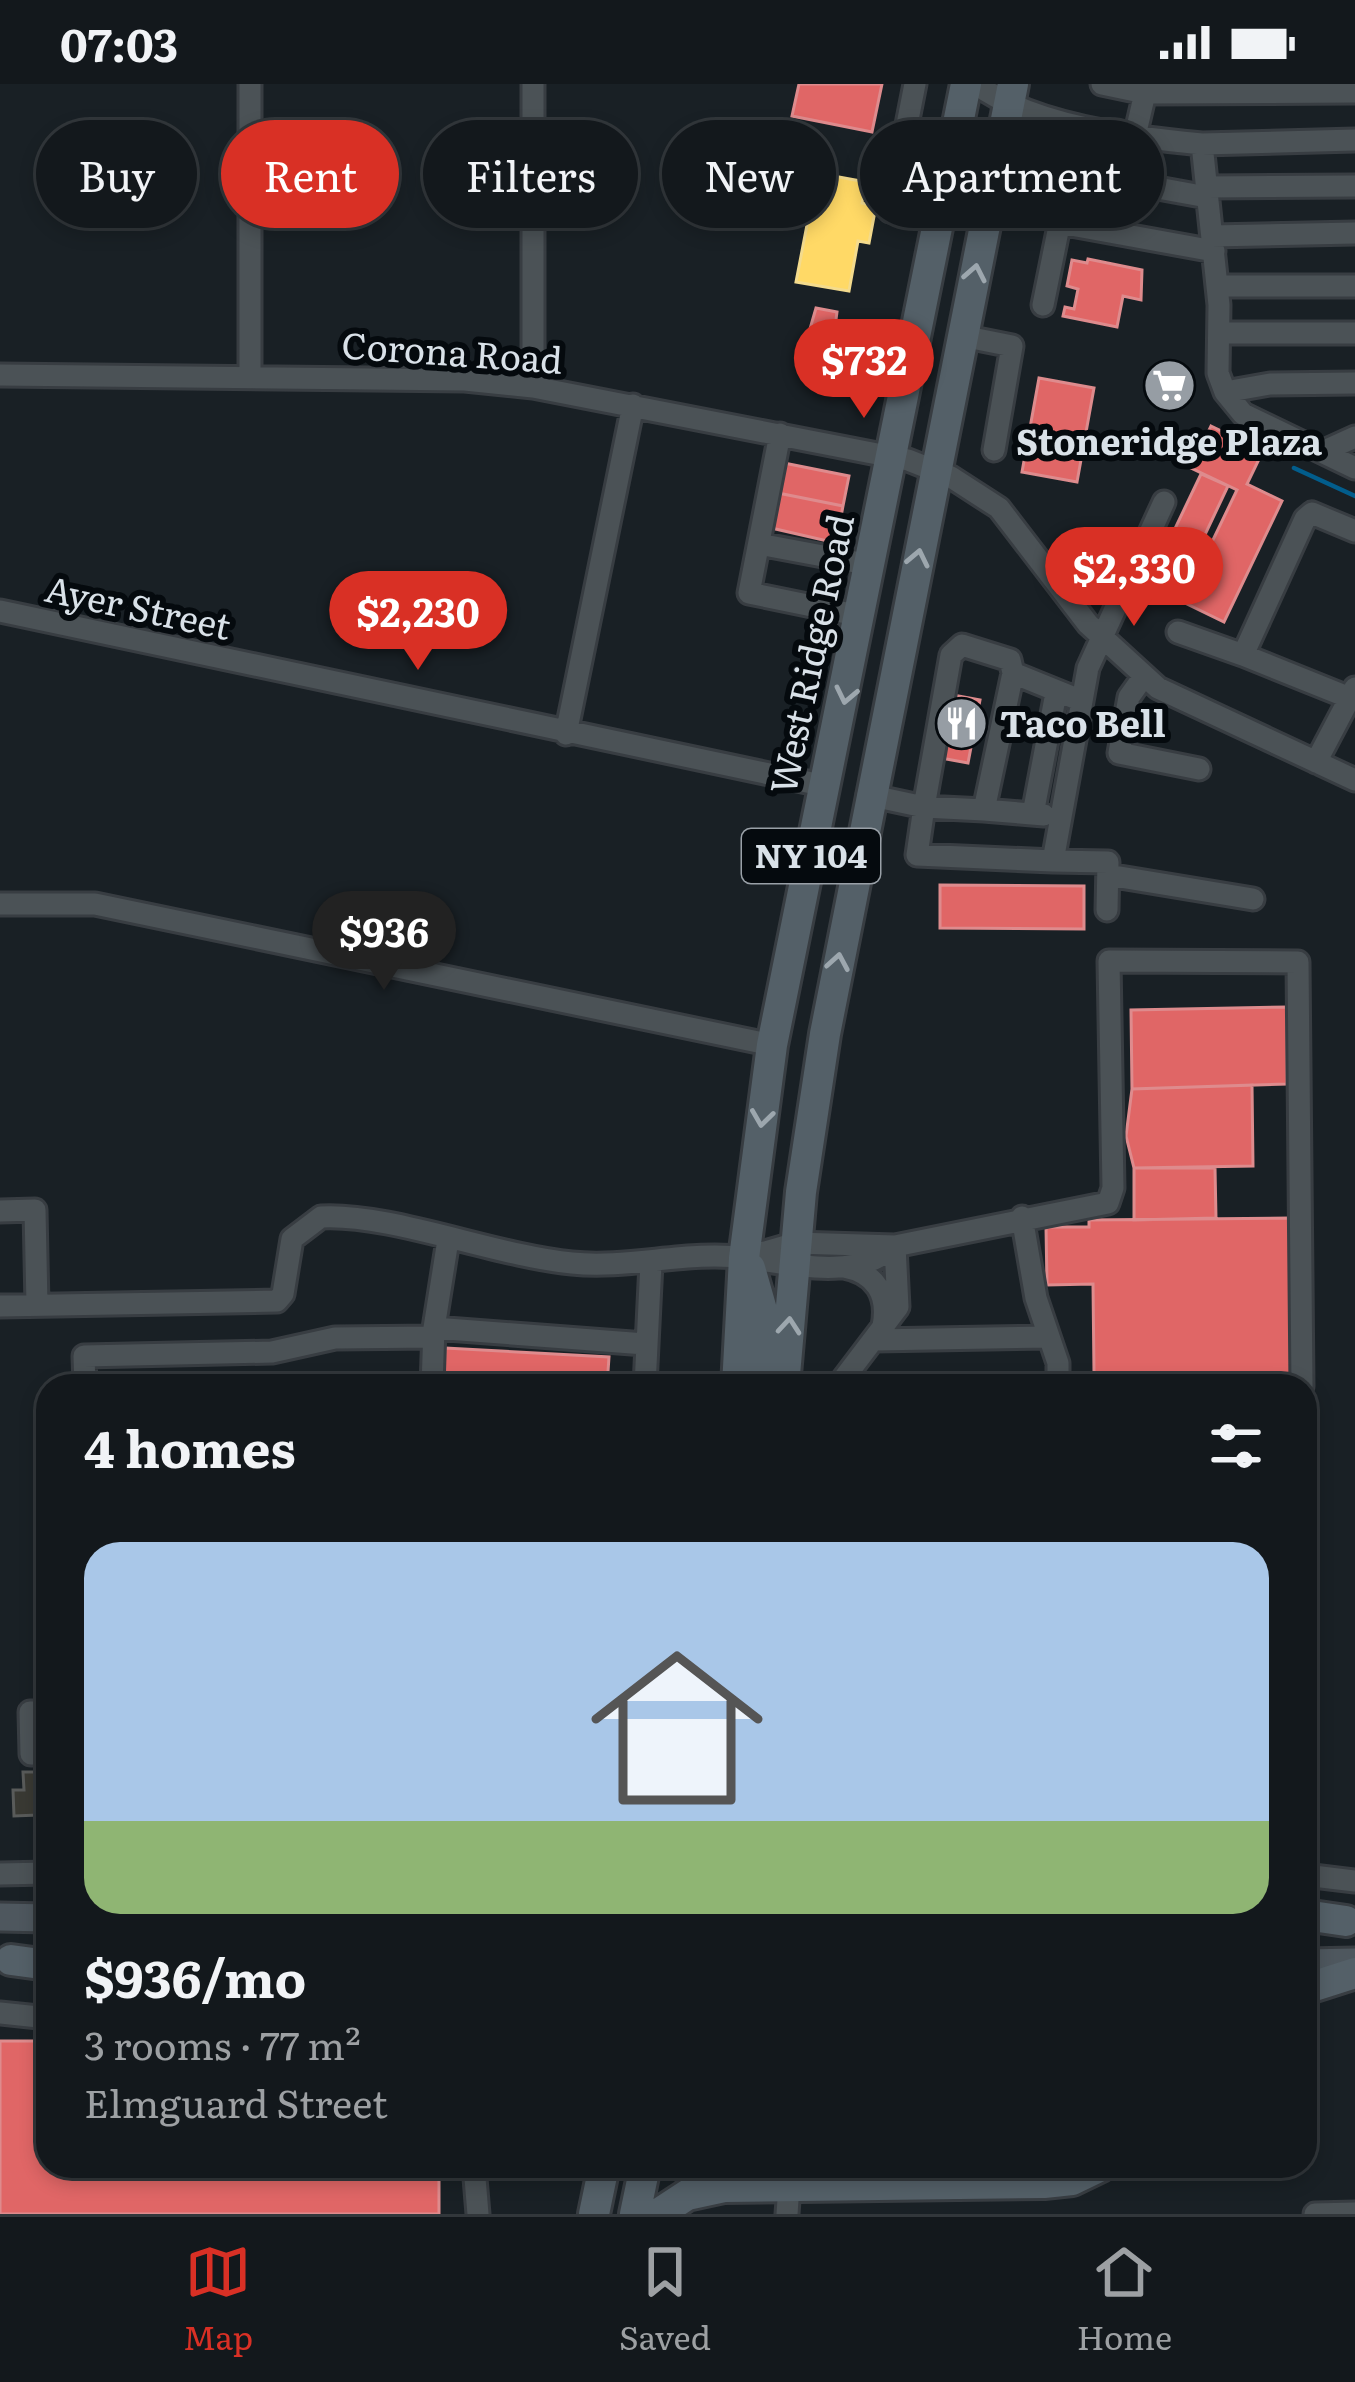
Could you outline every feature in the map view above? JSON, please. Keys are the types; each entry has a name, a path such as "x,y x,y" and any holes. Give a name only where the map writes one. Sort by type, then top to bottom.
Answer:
{"highway":[{"name":"West Ridge Road","path":"738,1374 744,1258 772,1045 966,84"},
{"name":"NY 104","path":"785,1374 820,1063 868,795 1011,94"},
{"path":"744,1258 758,1283 763,1310 760,1374"},
{"path":"1317,1919 1350,1921"},
{"path":"5,1959 36,1962"},
{"path":"1317,1985 1355,1973"},
{"path":"595,2208 599,2178"},
{"path":"635,2214 642,2178"},
{"path":"702,2178 788,2200 1066,2178"},
{"path":"658,2214 688,2195 735,2187"}],"main road":[{"path":"0,1916 36,1918"},
{"path":"1317,1963 1355,1962"}],"street":[{"path":"250,84 250,375"},
{"path":"533,84 533,387"},
{"path":"909,120 916,84"},
{"path":"976,84 1088,120"},
{"path":"1102,84 1146,89 1355,92"},
{"path":"1139,120 1146,89"},
{"path":"1164,139 1202,144 1355,140"},
{"path":"1202,144 1217,286 1218,373 1225,392 1244,414 1355,468"},
{"path":"1164,186 1206,192 1355,186"},
{"path":"1043,304 1059,228"},
{"path":"1098,228 1213,243 1355,233"},
{"path":"1217,286 1355,286"},
{"path":"1219,333 1355,334"},
{"path":"962,336 1012,346 994,450"},
{"name":"Corona Road","path":"0,375 397,376 533,387 892,456 936,470 1010,518 1104,640 1158,688 1355,780"},
{"path":"1225,392 1270,384 1355,383"},
{"path":"566,734 633,405"},
{"path":"780,434 748,593 861,616"},
{"path":"1322,452 1355,437"},
{"path":"1053,860 1088,668 1164,502"},
{"path":"1243,655 1305,519 1312,513 1355,531"},
{"path":"758,544 871,565"},
{"name":"Ayer Street","path":"0,611 826,786"},
{"path":"1178,632 1353,695 1316,762"},
{"path":"984,810 1013,674 1010,660 962,645 951,655 917,855 1108,862 1107,910"},
{"path":"1013,674 1082,701"},
{"path":"1144,676 1129,697 1119,753 1199,769"},
{"path":"1033,814 1056,693"},
{"path":"868,795 924,807 1060,816"},
{"path":"1108,875 1253,899"},
{"path":"0,904 95,904 772,1045"},
{"path":"0,1306 277,1301 292,1239 321,1217 567,1263 651,1263 895,1246 1022,1217 1103,1208 1112,1196 1109,961 1298,962 1302,1374"},
{"path":"0,1211 35,1210 38,1305"},
{"path":"1022,1217 1056,1374"},
{"path":"432,1374 433,1333 448,1240"},
{"path":"837,1266 876,1259 895,1246"},
{"path":"848,1374 898,1307 895,1246"},
{"path":"795,1255 865,1274 882,1292 885,1309 878,1337"},
{"path":"645,1374 651,1263"},
{"path":"85,1374 84,1356 272,1352 335,1338 433,1333 645,1344"},
{"path":"878,1337 1049,1337"},
{"path":"36,1712 31,1712 32,1754 36,1754"},
{"path":"0,1874 36,1873"},
{"path":"1317,1877 1355,1881"},
{"path":"0,2013 36,2017"},
{"path":"475,2178 478,2214"},
{"path":"1315,2214 1355,2213"}],"building: Homes":[{"path":"836,176 860,181 860,228 872,228 869,243 858,241 849,291 796,282 806,228 836,228"}],"building: Shops":[{"path":"799,84 882,84 874,120 860,120 860,130 836,125 836,120 792,116"},
{"path":"1088,259 1142,270 1141,300 1123,296 1117,327 1063,316 1065,307 1074,309 1078,289 1067,286 1072,260 1087,263"},
{"path":"816,308 837,312 831,359 803,353"},
{"path":"849,352 882,359 878,379 845,372"},
{"path":"1039,378 1094,388 1077,482 1022,472"},
{"path":"1211,426 1263,451 1247,484 1282,501 1224,622 1183,602 1237,490 1191,468"},
{"path":"779,462 849,476 843,506 773,492"},
{"path":"1201,474 1228,486 1177,594 1150,581"},
{"path":"773,492 843,506 836,543 767,527"},
{"path":"953,695 980,700 968,763 941,758"},
{"path":"940,885 1084,886 1084,929 940,928"},
{"path":"1287,1007 1287,1084 1132,1089 1131,1010"},
{"path":"1252,1085 1253,1166 1134,1168 1126,1136 1132,1089"},
{"path":"1134,1168 1215,1168 1216,1218 1134,1220"},
{"path":"1289,1218 1292,1374 1082,1374 1094,1373 1093,1284 1047,1285 1046,1227 1089,1227 1089,1220"},
{"path":"445,1348 609,1357 608,1374 444,1374"},
{"path":"0,2041 36,2041 36,2178 439,2178 439,2214 0,2214"}],"building: Other":[{"path":"23,1772 36,1772 36,1815 14,1816 13,1790 24,1790"}],"waterway":[{"path":"1294,468 1355,496"}],"place":[{"name":"Stoneridge Plaza","path":"1169,386"},
{"name":"Taco Bell","path":"961,724"}]}
